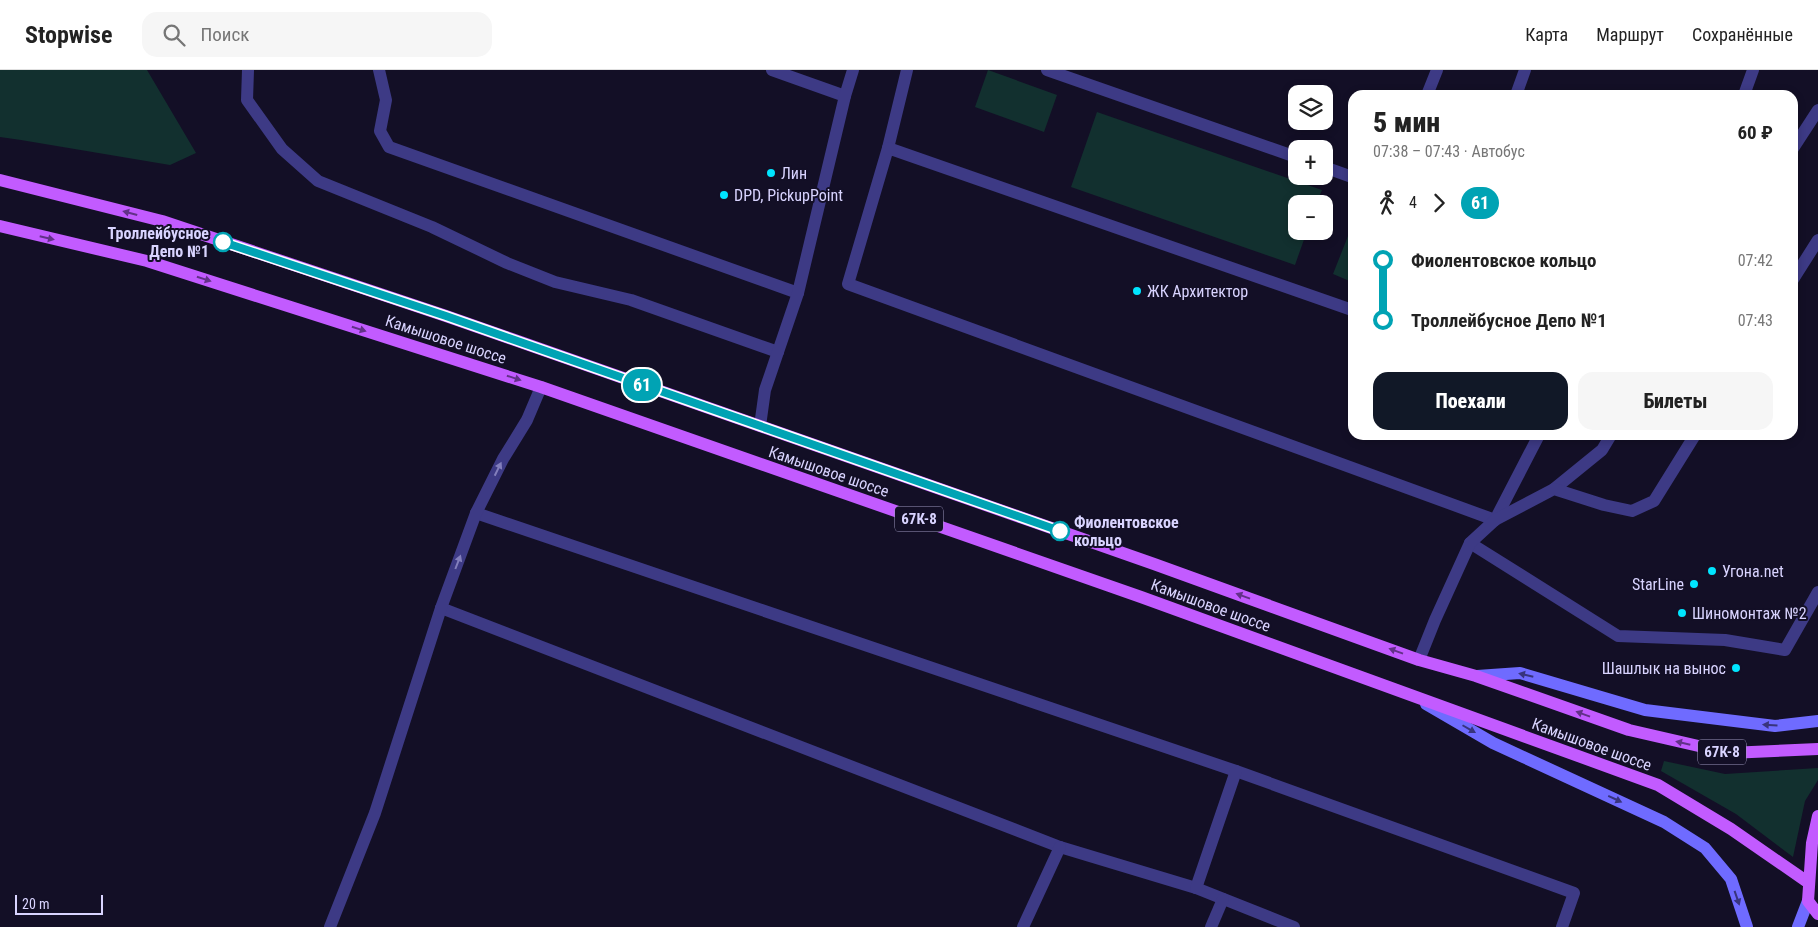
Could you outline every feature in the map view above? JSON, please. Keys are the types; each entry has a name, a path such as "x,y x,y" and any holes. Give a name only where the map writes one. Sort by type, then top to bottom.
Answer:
{"main road":[{"name":"Камышовое шоссе","path":"0,180 162,221 446,316 1154,564 1419,660 1476,676 1629,730 1728,753 1818,749"},
{"name":"Камышовое шоссе","path":"0,226 147,261 541,387 1141,597 1658,785 1731,829 1809,883"},
{"path":"1476,676 1520,673 1645,710 1775,726 1818,721"},
{"path":"1411,696 1493,743 1664,822 1705,848 1731,880 1746,927"},
{"path":"1798,927 1808,901 1812,843 1818,816"},
{"path":"1808,901 1818,914"}],"lane":[{"path":"248,70 247,100 282,149 318,181 432,226 507,263 555,282 632,300 778,352"},
{"path":"379,70 386,100 380,131 389,147 798,294"},
{"path":"772,70 845,96"},
{"path":"760,426 765,390 798,294 845,96 853,70"},
{"path":"907,70 888,148 848,284 1495,520"},
{"path":"1047,70 1288,154"},
{"path":"1429,90 1437,70"},
{"path":"1518,90 1525,70"},
{"path":"1746,90 1753,70"},
{"path":"1798,141 1818,110"},
{"path":"888,148 1348,309"},
{"path":"1333,170 1348,176"},
{"path":"1798,272 1818,240"},
{"path":"330,927 375,813 441,608 476,513 502,459 527,420 541,387"},
{"path":"1495,520 1536,440"},
{"path":"1419,660 1470,543 1495,520 1554,489 1602,450 1609,440"},
{"path":"1554,489 1604,505 1632,511 1654,501 1692,440"},
{"path":"476,513 1236,772 1574,893 1562,927"},
{"path":"1470,543 1618,636 1725,640 1785,650 1818,592"},
{"path":"441,608 1060,847 1196,888 1294,927"},
{"path":"1196,888 1236,772"},
{"path":"1023,927 1060,847"},
{"path":"1211,927 1223,898"}],"green space":[{"path":"0,70 147,70 196,153 170,165 0,137"},
{"path":"988,70 1057,95 1044,132 975,107"},
{"path":"1097,112 1288,178 1288,185 1308,185 1322,190 1320,195 1288,195 1288,240 1304,240 1295,265 1071,187"},
{"path":"1348,236 1348,280 1333,274"},
{"path":"1664,761 1725,774 1818,768 1818,780 1805,801 1793,857 1736,814 1661,771"}],"bus line":[{"name":"61","path":"223,242 446,316 1060,531"}],"place":[{"name":"Лин","path":"771,173"},
{"name":"DPD, PickupPoint","path":"724,195"},
{"name":"Троллейбусное Депо №1","path":"223,242"},
{"name":"ЖК Архитектор","path":"1137,291"},
{"name":"Фиолентовское кольцо","path":"1060,531"},
{"name":"Угона.net","path":"1712,571"},
{"name":"StarLine","path":"1694,584"},
{"name":"Шиномонтаж №2","path":"1682,613"},
{"name":"Шашлык на вынос","path":"1736,668"}]}
